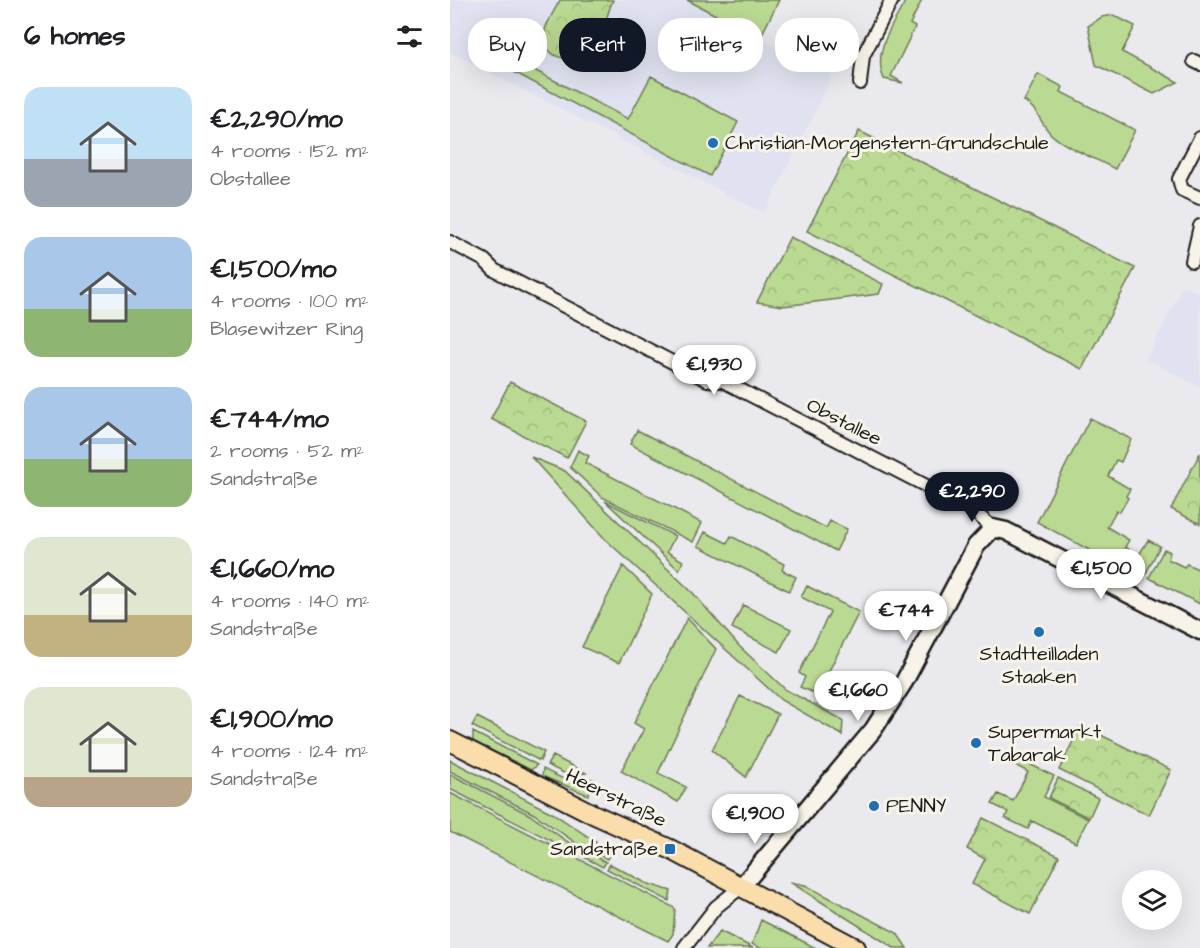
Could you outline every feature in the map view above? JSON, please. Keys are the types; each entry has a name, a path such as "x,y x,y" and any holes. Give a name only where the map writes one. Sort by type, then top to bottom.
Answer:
{"main road":[{"name":"Heerstraße","path":"450,741 741,886 856,948"}],"street":[{"path":"860,83 863,56 892,0"},
{"path":"1200,138 1179,179 1182,190 1200,198"},
{"path":"1192,261 1200,226"},
{"name":"Obstallee","path":"450,242 484,260 495,270 697,375 707,380 723,381 971,509 993,528"},
{"path":"684,948 716,907 741,886 873,730 908,674 975,546 993,528 1006,531 1200,631"}],"shaded area":[{"name":"Christian-Morgenstern-Grundschule","path":"450,0 687,0 722,18 658,18 658,72 763,72 763,40 775,46 775,72 825,72 833,76 764,213 489,72 547,72 547,18 468,18 468,61 450,52"},
{"path":"1183,286 1200,293 1200,387 1146,359"}],"green space":[{"path":"560,0 613,0 607,18 559,18 559,57 547,46 548,21"},
{"path":"687,0 779,0 763,32 763,18 722,18"},
{"path":"906,0 922,0 910,24 915,27 891,76 903,83 884,79 881,58 886,38"},
{"path":"1113,15 1135,26 1122,52 1178,82 1154,94 1096,65 1088,26 1102,17"},
{"path":"514,72 538,72 628,119 651,76 738,122 710,176"},
{"path":"1038,74 1063,87 1061,92 1135,130 1115,169 1064,144 1047,130 1033,108 1024,101"},
{"path":"859,131 1135,268 1082,369 807,231"},
{"path":"790,237 883,284 879,294 783,306 757,302"},
{"path":"510,382 586,421 567,458 491,419"},
{"path":"1090,418 1131,439 1121,462 1116,460 1108,476 1130,489 1126,496 1128,498 1120,512 1116,511 1107,527 1129,540 1125,547 1139,555 1148,540 1160,546 1143,579 1037,522"},
{"path":"637,430 826,528 830,521 847,529 836,551 630,444"},
{"path":"578,450 589,456 585,463 702,523 693,542 602,497 570,467"},
{"path":"1200,453 1200,524 1171,509"},
{"path":"531,457 565,471 693,593 739,646 786,690 843,720 842,735 781,700 606,540"},
{"path":"605,501 675,536 667,552 683,561 679,570"},
{"path":"705,532 727,543 731,536 784,564 782,570 796,577 789,591 698,546"},
{"path":"1164,549 1170,552 1168,559 1184,567 1187,564 1200,570 1200,604 1149,578"},
{"path":"623,566 652,594 619,663 582,647"},
{"path":"807,586 859,612 817,694 800,687 805,677 799,673 830,612 801,597"},
{"path":"743,605 791,629 779,652 732,628"},
{"path":"687,618 716,649 658,773 686,787 678,802 621,771 644,729 634,723"},
{"path":"740,696 778,714 746,777 712,750"},
{"path":"477,717 544,752 540,761 472,726"},
{"path":"1081,725 1171,770 1149,815 1059,770"},
{"path":"473,732 537,765 531,770 473,741"},
{"path":"553,756 586,773 570,776 547,765"},
{"path":"1017,758 1054,776 1044,797 1088,819 1076,843 1032,821 1028,829 1005,818 1008,812 992,804 998,794 1013,801 1028,772 1013,764"},
{"path":"450,760 554,814 596,842 594,848 609,855 607,859 576,843 534,814 450,771"},
{"path":"543,769 571,781 595,780 588,795 542,776"},
{"path":"450,774 530,815 568,842 606,862 603,867 450,789"},
{"path":"1058,778 1098,798 1089,818 1049,798"},
{"path":"450,793 673,907 675,909 673,934 668,941 450,832"},
{"path":"983,818 1059,856 1030,914 972,884 985,859 967,849"},
{"path":"610,864 646,883 671,891 669,901 607,869"},
{"path":"790,882 805,885 897,933 907,948 894,948"},
{"path":"761,920 816,948 760,948 752,944"},
{"path":"720,931 753,948 707,948"}],"place":[{"name":"Christian-Morgenstern-Grundschule","path":"713,143"},
{"name":"Stadtteilladen Staaken","path":"1039,632"},
{"name":"Supermarkt Tabarak","path":"976,743"},
{"name":"PENNY","path":"874,806"},
{"name":"Sandstraße","path":"670,849"}]}
